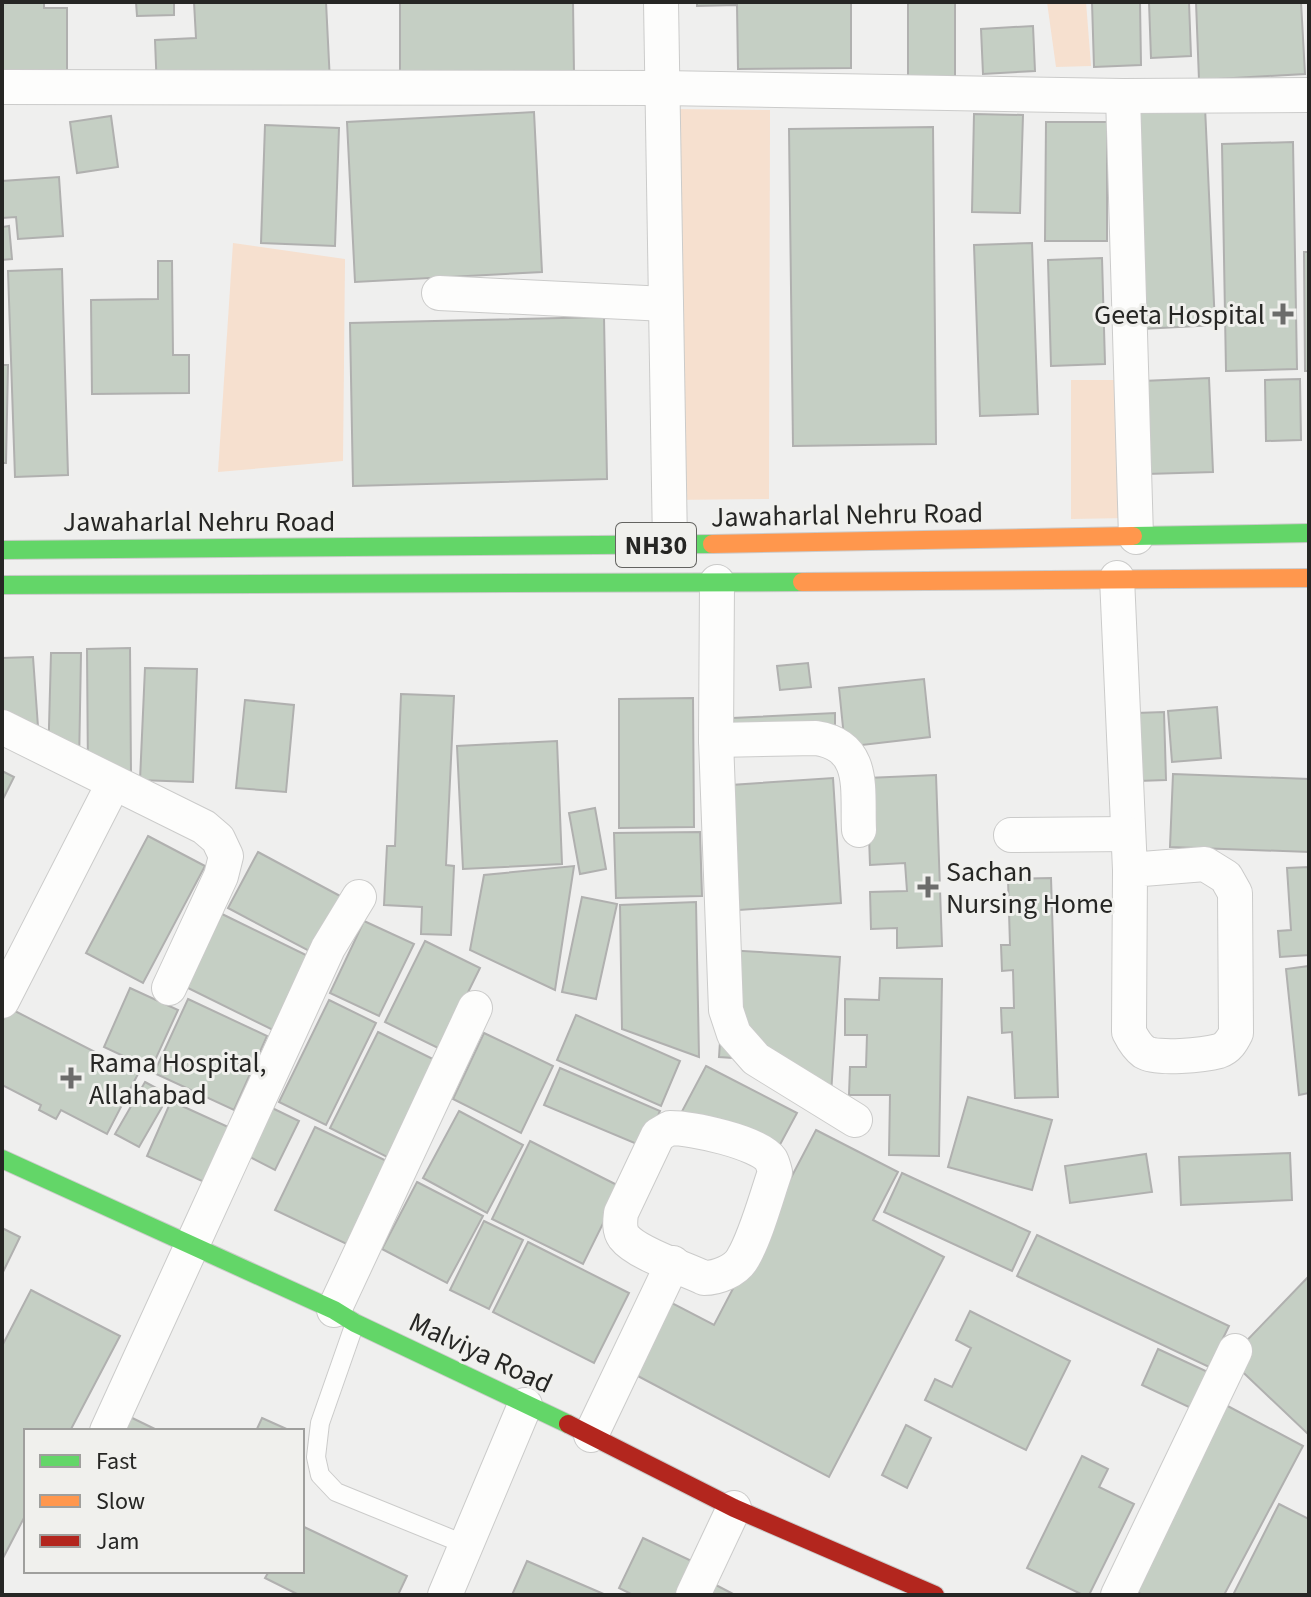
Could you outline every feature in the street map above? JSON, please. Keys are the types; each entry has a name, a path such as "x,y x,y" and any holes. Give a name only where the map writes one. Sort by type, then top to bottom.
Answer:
{"main road":[{"name":"Jawaharlal Nehru Road","path":"2,550 670,545 1309,533"},
{"name":"NH30","path":"2,585 1309,578"},
{"name":"Malviya Road","path":"2,1159 192,1245 591,1435 876,1582 935,1595"}],"street":[{"path":"661,2 670,545"},
{"path":"2,87 662,88 1123,96 1309,95"},
{"path":"1123,96 1136,537"},
{"path":"439,293 666,304"},
{"path":"1117,578 1130,870 1129,1032 1135,1044 1146,1053 1165,1057 1219,1051 1229,1046 1236,1033 1235,893 1226,877 1205,864 1130,870"},
{"path":"717,582 716,740 726,1010 734,1034 756,1059 855,1120"},
{"path":"2,727 204,827 218,839 226,856 221,876 169,988"},
{"path":"716,740 816,738 844,749 856,763 859,830"},
{"path":"2,1001 106,798"},
{"path":"1011,835 1128,834"},
{"path":"108,1429 328,948 359,897"},
{"path":"344,1317 475,1008"},
{"path":"685,1128 757,1149 771,1160 775,1172 742,1261 713,1278 704,1278 673,1263 638,1248 624,1237 619,1225 621,1213 662,1131 685,1128"},
{"path":"591,1435 673,1263"},
{"path":"1118,1595 1235,1351"},
{"path":"445,1595 525,1405"},
{"path":"693,1595 734,1508"}],"lane":[{"path":"344,1317 320,1423 316,1457 320,1475 336,1492 464,1544"}],"shaded area":[{"path":"1047,2 1086,2 1091,66 1056,67"},
{"path":"671,109 770,110 769,499 671,500"},
{"path":"233,243 345,259 343,461 218,472"},
{"path":"1071,380 1128,380 1128,518 1071,519"}],"building":[{"path":"2,2 44,2 44,8 67,8 67,74 2,74"},
{"path":"136,2 174,2 174,15 137,16"},
{"path":"194,2 326,2 330,82 157,91 155,40 196,38"},
{"path":"400,2 573,2 574,74 400,77"},
{"path":"697,2 851,2 851,68 738,69 737,5 697,6"},
{"path":"908,2 955,2 955,76 908,76"},
{"path":"1092,2 1140,2 1141,65 1094,67"},
{"path":"1149,2 1189,2 1191,56 1151,58"},
{"path":"1196,2 1301,2 1305,74 1199,80"},
{"path":"1033,26 1035,71 983,74 981,29"},
{"path":"1205,107 1215,325 1143,329 1133,110"},
{"path":"534,112 542,272 355,282 347,122"},
{"path":"974,114 1023,115 1020,213 972,212"},
{"path":"111,116 118,167 77,173 70,122"},
{"path":"1046,122 1107,122 1107,241 1045,241"},
{"path":"265,125 339,128 335,246 261,243"},
{"path":"933,127 936,444 793,446 789,129"},
{"path":"1293,142 1297,369 1226,371 1222,144"},
{"path":"59,177 63,236 18,239 16,217 2,218 2,181"},
{"path":"9,226 12,259 2,260 2,227"},
{"path":"1032,243 1038,414 980,416 974,245"},
{"path":"1304,252 1309,252 1309,371 1305,371"},
{"path":"1102,258 1105,364 1051,366 1048,260"},
{"path":"158,261 172,261 173,355 189,355 189,393 92,394 91,300 158,299"},
{"path":"62,269 68,475 15,477 8,271"},
{"path":"604,317 607,479 353,486 350,323"},
{"path":"2,365 8,365 6,463 2,463"},
{"path":"1209,378 1213,472 1147,474 1143,381"},
{"path":"1300,379 1301,440 1266,441 1265,380"},
{"path":"130,648 131,775 88,776 87,649"},
{"path":"51,653 81,653 79,765 48,764"},
{"path":"33,657 40,755 2,738 2,658"},
{"path":"808,663 811,687 780,690 777,666"},
{"path":"145,668 197,669 193,782 140,780"},
{"path":"924,679 930,737 845,747 839,688"},
{"path":"401,694 454,696 446,865 454,866 451,935 421,934 422,907 384,905 387,846 395,846"},
{"path":"693,698 694,827 619,828 619,699"},
{"path":"245,700 294,705 286,792 236,788"},
{"path":"1217,707 1221,758 1172,762 1168,711"},
{"path":"1164,712 1166,780 1138,781 1136,713"},
{"path":"835,713 835,746 734,750 733,718"},
{"path":"557,741 562,864 463,869 457,746"},
{"path":"2,771 14,777 2,801"},
{"path":"1173,774 1309,779 1309,852 1170,847"},
{"path":"936,775 942,946 897,948 897,928 871,929 870,892 907,891 905,863 870,865 867,778"},
{"path":"833,778 841,903 739,910 731,785"},
{"path":"595,808 606,869 580,874 569,813"},
{"path":"700,832 702,896 616,898 614,833"},
{"path":"148,836 205,866 143,983 86,953"},
{"path":"258,852 342,897 313,953 228,908"},
{"path":"574,866 555,990 470,950 484,875"},
{"path":"1309,867 1309,955 1280,957 1278,931 1291,930 1287,868"},
{"path":"1051,878 1058,1097 1015,1098 1012,1032 1002,1033 1001,1008 1014,1008 1013,970 1002,971 1001,945 1010,945 1008,879"},
{"path":"582,897 617,904 596,999 562,992"},
{"path":"696,902 699,1057 622,1029 620,905"},
{"path":"222,914 310,957 273,1030 186,987"},
{"path":"364,921 414,944 379,1016 330,993"},
{"path":"425,941 480,968 440,1049 385,1022"},
{"path":"726,950 840,957 831,1094 779,1061 719,1057"},
{"path":"1309,966 1309,1093 1299,1095 1286,969"},
{"path":"880,978 942,979 939,1156 889,1155 890,1095 849,1095 850,1067 866,1067 867,1035 845,1035 845,999 879,1000"},
{"path":"130,988 178,1010 151,1069 104,1047"},
{"path":"188,999 267,1036 234,1110 154,1073"},
{"path":"329,1000 376,1023 326,1125 279,1102"},
{"path":"9,1008 138,1074 107,1134 61,1110 56,1119 39,1110 41,1105 2,1085 2,1022"},
{"path":"576,1015 680,1061 661,1106 557,1060"},
{"path":"378,1032 443,1064 395,1161 330,1128"},
{"path":"484,1033 553,1066 521,1133 453,1099"},
{"path":"706,1066 797,1113 769,1165 679,1117"},
{"path":"560,1068 660,1111 644,1147 544,1105"},
{"path":"145,1082 169,1095 139,1147 115,1134"},
{"path":"968,1097 1052,1120 1032,1190 948,1167"},
{"path":"171,1101 237,1131 213,1186 147,1156"},
{"path":"268,1106 299,1121 275,1170 244,1154"},
{"path":"459,1111 523,1145 487,1213 423,1178"},
{"path":"315,1127 393,1164 353,1247 275,1210"},
{"path":"816,1130 898,1172 873,1220 944,1257 829,1477 634,1374 672,1303 714,1325"},
{"path":"530,1141 621,1187 583,1264 492,1219"},
{"path":"1290,1153 1292,1200 1181,1205 1179,1157"},
{"path":"1146,1154 1152,1192 1070,1203 1065,1166"},
{"path":"902,1173 1030,1232 1012,1271 884,1212"},
{"path":"417,1182 483,1216 447,1283 382,1249"},
{"path":"484,1221 523,1240 489,1309 450,1290"},
{"path":"2,1228 20,1237 2,1274"},
{"path":"1037,1235 1229,1326 1209,1367 1017,1276"},
{"path":"528,1242 629,1293 594,1363 493,1312"},
{"path":"1309,1276 1309,1435 1229,1359"},
{"path":"31,1290 120,1336 71,1429 24,1429 24,1518 2,1560 2,1346"},
{"path":"970,1311 1070,1361 1026,1450 925,1400 935,1379 952,1387 971,1348 956,1340"},
{"path":"1158,1349 1210,1373 1193,1409 1142,1385"},
{"path":"1222,1403 1303,1446 1224,1595 1143,1595 1125,1585"},
{"path":"124,1414 155,1429 116,1429"},
{"path":"262,1418 287,1429 257,1429"},
{"path":"906,1425 931,1438 907,1488 882,1475"},
{"path":"1082,1456 1108,1469 1099,1487 1134,1504 1089,1595 1027,1568"},
{"path":"1279,1504 1309,1519 1309,1595 1233,1595"},
{"path":"304,1527 407,1576 398,1595 299,1595 265,1578 268,1573 304,1573"},
{"path":"643,1538 700,1565 685,1595 633,1595 619,1588"},
{"path":"527,1561 606,1595 512,1595"},
{"path":"712,1583 735,1595 706,1595"}],"traffic: fast":[{"path":"1133,536 1309,533"},
{"path":"2,550 712,544"},
{"path":"2,585 802,582"},
{"path":"2,1159 334,1310 355,1323 568,1424"}],"traffic: slow":[{"path":"712,544 1133,536"},
{"path":"802,582 1309,578"}],"traffic: jam":[{"path":"568,1424 734,1508 935,1595"}],"place":[{"name":"Geeta Hospital","path":"1283,314"},
{"name":"Sachan Nursing Home","path":"928,887"},
{"name":"Rama Hospital, Allahabad","path":"71,1078"}]}
